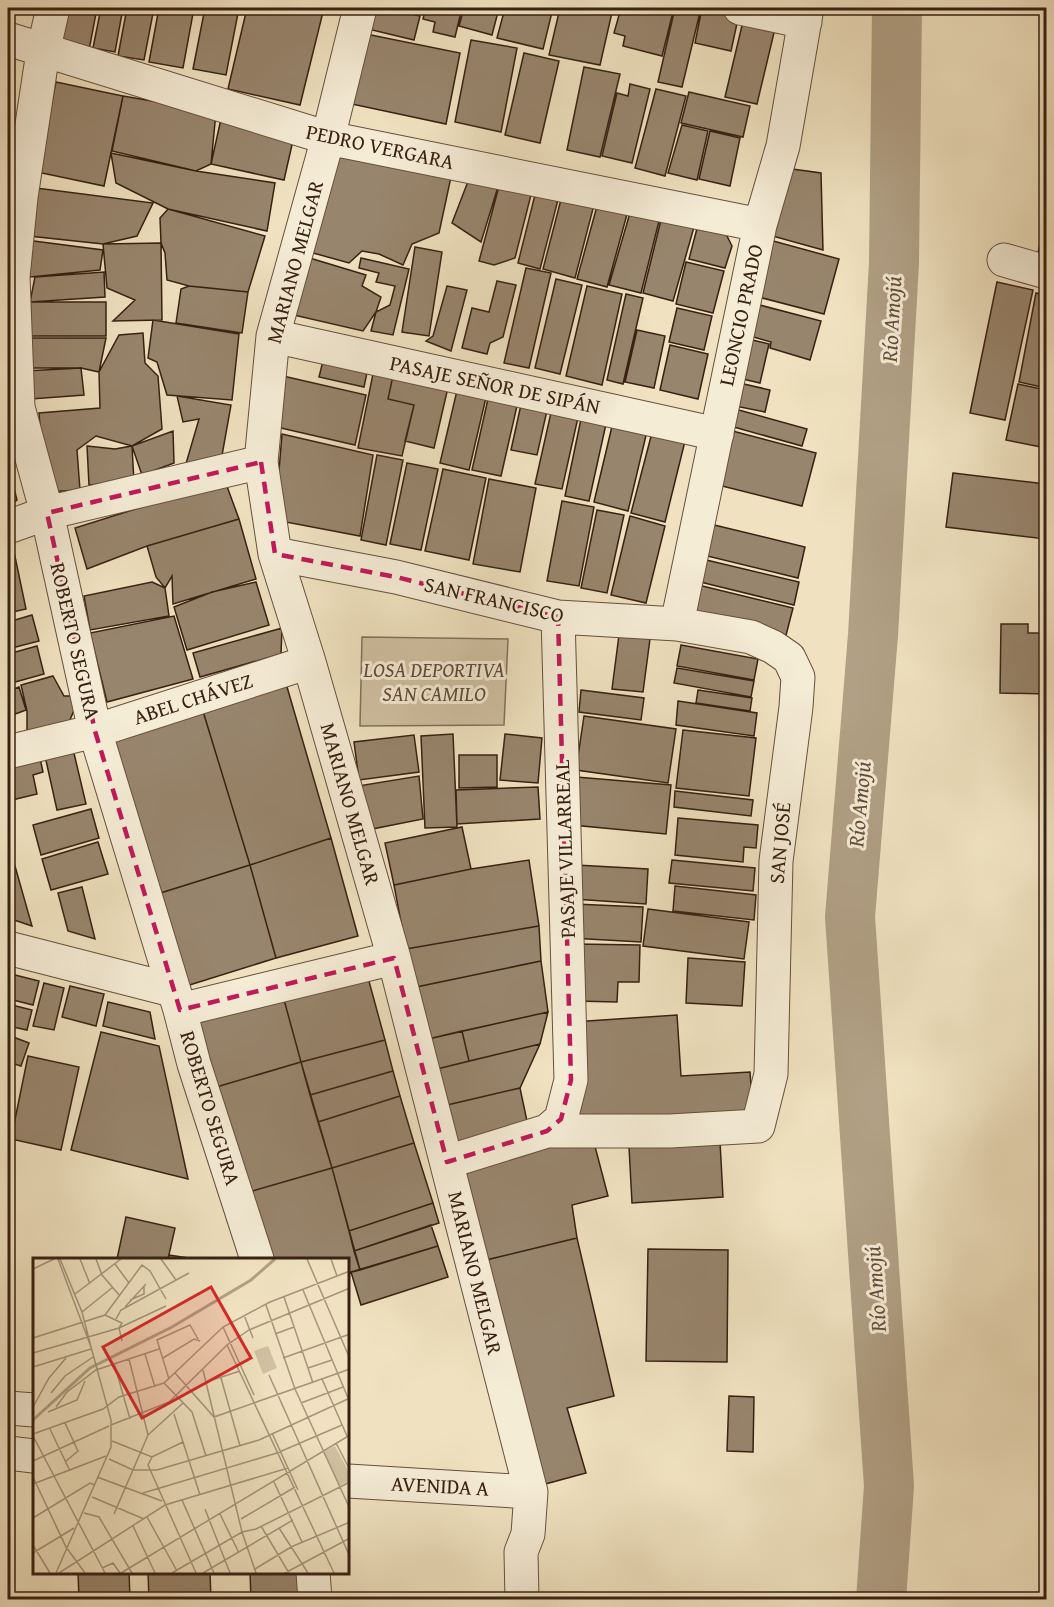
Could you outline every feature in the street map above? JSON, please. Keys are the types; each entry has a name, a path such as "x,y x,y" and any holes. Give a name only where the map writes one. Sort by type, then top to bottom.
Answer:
{"street":[{"name":"ROBERTO SEGURA","path":"53,8 43,51 21,197 13,277 18,407 47,513 95,731 194,1064 257,1258"},
{"name":"MARIANO MELGAR","path":"360,8 328,138 273,336 261,462 275,554 309,662 394,958 531,1492 528,1534 521,1552 522,1599"},
{"path":"740,8 806,15"},
{"name":"LEONCIO PRADO","path":"677,624 760,225 783,146 806,15"},
{"name":"PEDRO VERGARA","path":"8,39 328,138 760,225"},
{"path":"1004,260 1047,272"},
{"name":"PASAJE SEÑOR DE SIPÁN","path":"273,336 717,434"},
{"path":"8,527 47,513 261,462"},
{"name":"SAN FRANCISCO","path":"275,554 396,577 558,617 677,624 750,637"},
{"name":"PASAJE VILLARREAL","path":"547,1131 561,1119 571,1080 558,617"},
{"name":"SAN JOSÉ","path":"547,1131 670,1131 758,1126 771,1074 776,861 798,677 789,658 773,647 750,637"},
{"name":"ABEL CHÁVEZ","path":"8,753 95,731 309,662"},
{"path":"8,952 176,1000 394,958"},
{"path":"447,1162 547,1131"},
{"path":"8,1408 33,1410"},
{"path":"8,1453 33,1456"},
{"name":"AVENIDA A","path":"350,1481 531,1492"},
{"path":"313,1574 315,1599"}],"highlighted area":[{"path":"261,462 275,554 396,577 558,617 571,1080 561,1119 547,1131 447,1162 394,958 180,1010 95,731 47,513"}],"green space":[{"name":"LOSA DEPORTIVA SAN CAMILO","path":"362,637 508,639 504,725 360,726"}],"building":[{"path":"60,8 97,8 89,50 60,39"},
{"path":"101,8 123,8 115,52 93,48"},
{"path":"127,8 154,8 144,60 118,56"},
{"path":"159,8 194,8 183,68 149,62"},
{"path":"205,8 239,8 226,75 193,69"},
{"path":"247,8 324,8 300,105 228,89"},
{"path":"369,8 386,8 420,16 414,40 364,28"},
{"path":"426,8 462,8 455,37 433,32 435,22 423,19"},
{"path":"464,8 499,8 492,35 459,26"},
{"path":"505,8 553,8 543,49 497,38"},
{"path":"560,8 613,8 600,65 549,55"},
{"path":"621,8 674,8 662,56 623,46 625,36 614,33"},
{"path":"675,8 701,8 682,87 658,82"},
{"path":"702,8 739,14 731,51 695,43"},
{"path":"745,13 777,20 757,104 725,97"},
{"path":"361,33 460,53 446,124 347,103"},
{"path":"471,40 517,48 501,132 455,122"},
{"path":"524,53 559,61 540,143 505,135"},
{"path":"584,67 620,74 600,157 567,150"},
{"path":"56,82 123,96 104,186 37,172"},
{"path":"630,84 650,89 632,163 602,156 617,93 628,96"},
{"path":"656,89 686,96 665,176 635,168"},
{"path":"689,92 750,106 743,137 681,123"},
{"path":"123,96 216,112 211,164 196,171 112,151"},
{"path":"221,119 294,136 284,180 211,164"},
{"path":"682,125 708,131 697,180 668,173"},
{"path":"710,131 740,138 730,186 699,179"},
{"path":"337,146 451,177 439,233 412,244 403,265 379,254 362,251 349,263 306,251"},
{"path":"111,153 196,171 275,183 267,231 168,209 116,183"},
{"path":"785,168 821,173 823,250 769,235"},
{"path":"472,171 501,177 481,242 452,223"},
{"path":"502,175 534,183 515,258 494,265 479,261"},
{"path":"537,187 560,192 540,269 518,263"},
{"path":"36,188 153,203 137,236 103,244 29,236"},
{"path":"564,188 596,197 575,278 543,269"},
{"path":"599,199 629,207 607,287 577,279"},
{"path":"632,206 661,213 641,293 609,285"},
{"path":"168,209 265,236 248,292 189,286 167,280 165,253 161,243 160,218"},
{"path":"663,212 696,220 673,301 643,293"},
{"path":"1046,214 1046,260 1037,258"},
{"path":"700,217 721,224 732,246 725,268 689,259"},
{"path":"766,239 839,259 824,314 751,295"},
{"path":"26,240 103,250 100,270 20,278"},
{"path":"161,243 162,320 113,321 135,300 107,288 103,244"},
{"path":"415,247 442,252 429,336 402,332"},
{"path":"303,256 366,275 362,286 381,297 376,312 363,331 285,313"},
{"path":"361,258 409,269 393,335 371,331 376,312 390,305 395,286 376,282 379,273 359,268"},
{"path":"686,262 724,271 713,313 676,304"},
{"path":"526,268 551,273 529,368 504,363"},
{"path":"104,272 105,297 30,302 35,277"},
{"path":"556,279 582,285 560,374 535,368"},
{"path":"497,281 516,285 503,337 490,343 487,354 462,348 472,308 489,312"},
{"path":"997,282 1033,290 1005,420 970,413"},
{"path":"189,286 248,292 242,333 176,323 181,289"},
{"path":"447,286 467,290 451,351 426,341 433,336"},
{"path":"587,286 622,294 602,385 566,376"},
{"path":"1036,293 1046,295 1046,388 1019,382"},
{"path":"626,294 643,298 623,384 607,380"},
{"path":"25,302 106,302 106,336 25,336"},
{"path":"752,303 821,321 810,360 770,348 771,342 743,334"},
{"path":"677,308 712,316 704,350 669,342"},
{"path":"153,320 239,334 232,400 167,395 157,362 148,358"},
{"path":"637,330 665,336 654,388 625,382"},
{"path":"143,333 145,363 158,376 162,429 132,446 96,436 77,450 80,490 45,492 39,413 100,408 99,372 119,335"},
{"path":"27,338 106,338 99,372 81,368 26,368"},
{"path":"744,338 769,344 760,383 734,377"},
{"path":"670,345 708,354 698,399 660,390"},
{"path":"325,353 369,363 364,387 319,377"},
{"path":"375,364 394,371 388,399 414,405 402,456 358,448"},
{"path":"81,368 84,395 31,399 25,371"},
{"path":"394,371 449,383 434,448 405,441 414,405 388,399"},
{"path":"283,376 366,395 355,445 272,426"},
{"path":"459,382 488,389 469,470 440,463"},
{"path":"735,382 770,390 765,412 730,405"},
{"path":"1018,384 1046,390 1046,448 1006,440"},
{"path":"490,390 519,397 501,476 472,470"},
{"path":"177,396 231,405 221,461 185,467 199,419 183,422"},
{"path":"522,400 548,406 537,455 511,450"},
{"path":"728,407 807,429 802,446 723,424"},
{"path":"552,408 579,413 562,489 535,484"},
{"path":"614,418 648,427 628,511 594,502"},
{"path":"581,419 606,424 589,501 565,496"},
{"path":"654,425 687,433 665,522 631,513"},
{"path":"725,429 816,453 802,506 710,483"},
{"path":"173,431 174,463 142,475 132,446"},
{"path":"282,434 373,455 360,536 275,520"},
{"path":"87,446 115,449 132,446 134,482 89,485"},
{"path":"377,455 403,460 386,545 361,540"},
{"path":"407,463 438,469 421,550 390,544"},
{"path":"8,464 17,500 8,508"},
{"path":"443,469 486,478 469,560 425,551"},
{"path":"953,473 1046,484 1046,539 946,527"},
{"path":"489,479 536,488 520,572 473,564"},
{"path":"225,481 239,519 147,546 87,569 75,528"},
{"path":"562,501 594,507 579,586 547,581"},
{"path":"597,510 624,515 607,593 581,588"},
{"path":"630,516 665,526 646,603 611,595"},
{"path":"239,519 256,579 173,604 172,576 165,588 156,577 147,546"},
{"path":"706,523 805,547 798,578 699,554"},
{"path":"13,547 26,609 8,613 8,549"},
{"path":"698,558 799,582 794,605 692,580"},
{"path":"152,582 165,588 169,616 90,630 84,596"},
{"path":"256,582 269,625 187,650 174,607 212,592"},
{"path":"694,584 793,608 785,639 686,615"},
{"path":"32,615 39,641 8,649 8,622"},
{"path":"174,616 193,679 107,702 90,633"},
{"path":"1001,624 1028,624 1028,633 1046,633 1046,694 1000,693"},
{"path":"282,628 281,654 200,677 193,653"},
{"path":"619,635 650,639 643,692 612,689"},
{"path":"681,645 758,659 754,680 677,666"},
{"path":"37,646 44,674 8,684 8,654"},
{"path":"677,668 754,681 751,697 674,683"},
{"path":"53,676 64,696 80,696 64,734 27,733 27,711 21,685"},
{"path":"285,680 331,838 250,865 202,708"},
{"path":"19,687 26,710 10,716 8,691"},
{"path":"581,690 644,698 641,720 579,712"},
{"path":"698,690 752,698 750,711 696,703"},
{"path":"678,701 757,713 754,736 676,725"},
{"path":"202,708 250,865 154,895 106,738"},
{"path":"584,716 676,729 668,783 576,770"},
{"path":"683,730 756,738 749,796 676,788"},
{"path":"453,734 457,827 425,828 421,736"},
{"path":"505,734 542,738 538,783 500,780"},
{"path":"414,735 419,772 359,780 354,742"},
{"path":"73,749 86,804 57,810 45,756"},
{"path":"459,755 497,755 497,787 459,788"},
{"path":"40,758 43,772 33,775 37,794 8,801 8,765"},
{"path":"419,776 423,819 367,830 358,786"},
{"path":"576,777 671,785 666,834 572,825"},
{"path":"538,787 540,819 457,824 456,790"},
{"path":"675,791 753,800 751,816 674,807"},
{"path":"91,809 99,838 41,855 33,825"},
{"path":"678,818 758,825 756,848 744,847 743,862 675,855"},
{"path":"462,827 471,869 394,885 385,843"},
{"path":"331,838 358,936 276,958 250,865"},
{"path":"98,842 108,874 51,890 42,859"},
{"path":"11,852 32,926 8,918 8,853"},
{"path":"529,860 539,926 406,949 394,885"},
{"path":"672,860 755,868 753,891 669,883"},
{"path":"250,865 276,958 183,987 154,895"},
{"path":"576,865 648,869 646,904 574,899"},
{"path":"675,886 756,895 754,920 673,911"},
{"path":"82,887 95,939 68,931 58,893"},
{"path":"574,904 643,907 641,942 571,938"},
{"path":"648,909 749,922 744,959 643,946"},
{"path":"539,926 541,961 416,987 406,949"},
{"path":"575,944 640,945 639,982 618,982 617,1002 574,1001"},
{"path":"688,958 745,962 742,1006 686,1003"},
{"path":"541,961 548,1012 428,1039 416,987"},
{"path":"367,974 385,1040 301,1062 283,996"},
{"path":"15,975 39,981 33,1005 9,999"},
{"path":"44,983 64,988 54,1030 33,1026"},
{"path":"70,986 104,994 96,1026 62,1017"},
{"path":"283,996 301,1062 213,1088 193,1018"},
{"path":"108,1002 150,1012 155,1039 103,1026"},
{"path":"8,1004 32,1010 27,1030 8,1026"},
{"path":"548,1012 540,1044 469,1061 462,1031"},
{"path":"677,1015 681,1076 750,1072 753,1114 580,1126 573,1022"},
{"path":"462,1031 469,1061 437,1069 428,1039"},
{"path":"101,1032 159,1046 188,1179 71,1150"},
{"path":"8,1035 29,1043 21,1066 8,1062"},
{"path":"385,1040 393,1071 310,1095 301,1062"},
{"path":"540,1044 520,1088 447,1105 437,1069"},
{"path":"28,1056 79,1067 61,1150 11,1139"},
{"path":"301,1062 332,1168 242,1194 213,1088"},
{"path":"393,1071 400,1096 318,1122 310,1095"},
{"path":"520,1088 528,1126 454,1143 447,1105"},
{"path":"400,1096 414,1143 332,1168 318,1122"},
{"path":"592,1135 608,1196 572,1205 577,1238 482,1261 458,1169"},
{"path":"720,1142 723,1197 632,1203 629,1147"},
{"path":"414,1143 433,1203 349,1231 332,1168"},
{"path":"332,1168 360,1270 350,1272 350,1258 260,1258 242,1194"},
{"path":"433,1203 439,1223 354,1251 349,1231"},
{"path":"126,1217 175,1228 168,1258 117,1258"},
{"path":"431,1225 438,1246 360,1270 354,1251"},
{"path":"577,1238 614,1396 567,1408 586,1473 538,1486 482,1261"},
{"path":"438,1246 448,1277 361,1305 351,1272"},
{"path":"648,1249 728,1250 727,1362 646,1361"},
{"path":"169,1255 188,1258 168,1258"},
{"path":"729,1396 754,1397 753,1452 727,1451"},
{"path":"78,1574 129,1574 130,1599 79,1600"},
{"path":"148,1574 210,1574 211,1600 149,1600"},
{"path":"250,1574 298,1574 299,1600 251,1600"}],"waterway":[{"name":"Río Amojú","path":"881,1600 889,1486 850,917 873,635 894,263 897,8"}]}
